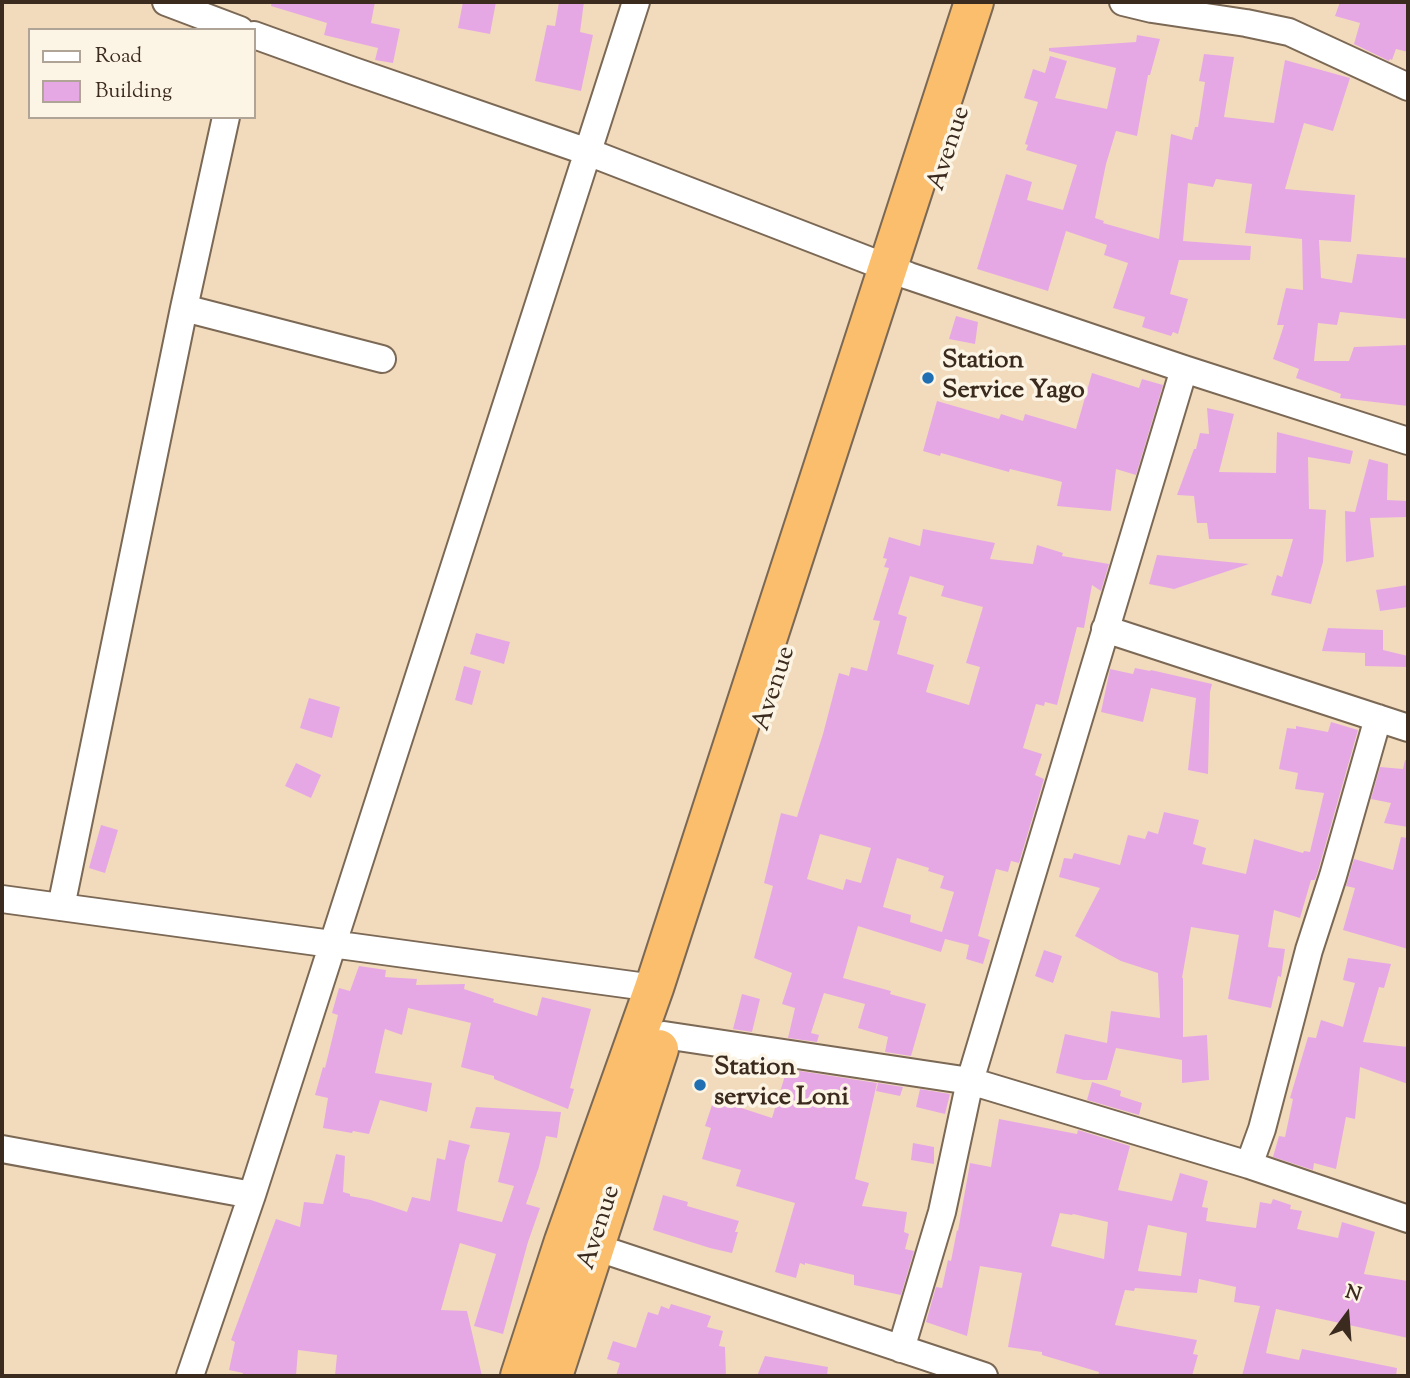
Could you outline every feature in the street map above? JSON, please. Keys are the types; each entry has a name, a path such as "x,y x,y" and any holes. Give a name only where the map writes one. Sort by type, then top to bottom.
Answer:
{"highway":[{"path":"520,1376 564,1241 654,988 898,272 974,2"},
{"name":"Avenue","path":"553,1376 664,1035 898,272 1000,2"}],"street":[{"path":"166,2 235,28"},
{"path":"190,1376 252,1195 636,2"},
{"path":"1123,2 1289,32 1408,87"},
{"path":"256,36 588,152 898,272 1184,369 1408,441"},
{"path":"61,907 226,119"},
{"path":"184,308 382,359"},
{"path":"901,1349 942,1212 970,1082 1184,369"},
{"path":"1105,629 1408,728"},
{"path":"1249,1165 1262,1129 1309,950 1378,718"},
{"path":"2,899 654,988"},
{"path":"664,1035 970,1082 1249,1165 1408,1219"},
{"path":"2,1149 252,1195"},
{"path":"595,1247 984,1376"}],"building":[{"path":"272,2 375,2 371,23 400,29 393,63 375,60 378,48 324,35 327,23 271,6"},
{"path":"463,2 496,2 490,34 458,28"},
{"path":"559,2 584,2 580,32 593,35 581,91 535,81 547,25 555,26"},
{"path":"1340,2 1408,2 1408,52 1396,49 1389,61 1354,44 1360,23 1335,16"},
{"path":"1137,35 1160,39 1148,75 1137,136 1116,131 1095,218 1104,221 1103,223 1159,239 1171,134 1192,140 1195,127 1198,127 1205,82 1199,81 1204,54 1234,57 1224,117 1274,123 1285,60 1350,78 1333,131 1304,123 1285,189 1355,195 1351,242 1319,240 1321,278 1352,283 1357,254 1408,258 1408,319 1340,312 1337,325 1318,323 1314,361 1349,361 1354,347 1408,345 1408,406 1340,398 1341,394 1296,378 1299,369 1273,359 1284,325 1277,325 1286,288 1303,290 1302,239 1245,233 1252,184 1216,179 1213,187 1188,183 1183,241 1251,246 1250,260 1179,260 1170,294 1188,299 1178,334 1173,332 1171,336 1142,327 1145,317 1113,308 1128,263 1104,255 1107,245 1066,231 1048,291 977,269 1006,174 1032,182 1027,200 1063,210 1077,165 1026,150 1028,145 1025,144 1038,102 1024,98 1033,69 1045,73 1050,56 1067,61 1055,98 1107,109 1116,68 1049,51 1049,48 1136,42"},
{"path":"956,316 978,322 975,344 949,339"},
{"path":"1092,373 1139,388 1142,379 1163,385 1136,475 1116,469 1111,511 1057,506 1062,482 923,451 937,401 999,419 1001,414 1023,421 1025,414 1076,429"},
{"path":"1207,408 1234,414 1219,472 1276,473 1277,432 1353,451 1350,464 1308,457 1309,509 1326,510 1323,562 1311,604 1271,595 1277,575 1282,577 1293,539 1209,539 1207,523 1197,523 1194,496 1177,495 1200,433 1209,434"},
{"path":"1369,459 1388,464 1387,500 1408,501 1408,517 1370,518 1374,557 1346,562 1345,511 1355,512"},
{"path":"923,529 995,543 990,559 1033,564 1037,545 1063,553 1062,556 1109,564 1101,591 1092,585 1084,628 1077,627 1057,705 1045,702 1044,706 1036,704 1023,748 1042,754 1035,775 1044,779 1019,863 1011,861 1008,872 996,869 978,936 990,940 983,964 966,959 969,945 945,939 941,952 858,926 843,978 926,1004 911,1056 885,1052 888,1037 858,1028 865,1004 824,993 811,1033 819,1035 817,1042 788,1038 795,1008 782,1004 792,973 754,958 773,886 764,883 781,813 797,817 839,673 849,676 851,667 867,671 880,621 873,620 889,568 884,567 887,559 883,558 889,537 920,546","holes":["910,576 944,586 941,596 983,607 966,663 980,667 969,705 926,692 934,665 897,654 907,617 898,614","820,834 871,848 861,883 846,879 843,890 807,879","897,858 929,868 928,871 944,876 940,888 954,892 942,932 910,922 911,915 883,907"]},
{"path":"1157,555 1249,564 1174,589 1149,584"},
{"path":"1408,585 1408,607 1380,611 1376,590"},
{"path":"1328,628 1383,630 1383,650 1408,656 1408,667 1365,666 1365,653 1322,651"},
{"path":"476,633 510,642 504,664 470,654"},
{"path":"464,666 481,671 472,705 455,700"},
{"path":"1135,668 1212,684 1208,774 1188,770 1196,698 1151,688 1143,722 1101,712 1110,669 1133,674"},
{"path":"309,698 340,707 332,738 300,728"},
{"path":"1331,722 1358,730 1318,871 1315,880 1311,880 1300,918 1274,910 1268,947 1285,949 1281,977 1278,976 1271,1008 1228,999 1239,935 1191,927 1182,978 1183,1037 1207,1035 1209,1080 1182,1083 1182,1060 1116,1048 1107,1080 1084,1080 1056,1073 1065,1034 1107,1043 1111,1011 1160,1018 1158,973 1121,961 1075,936 1100,888 1059,877 1064,858 1072,859 1074,853 1120,865 1128,835 1145,839 1148,831 1158,834 1164,812 1199,820 1193,844 1206,848 1202,864 1246,874 1254,839 1303,853 1310,852 1324,793 1295,789 1298,773 1279,769 1287,728 1296,729 1296,726 1328,732"},
{"path":"1405,760 1408,761 1408,827 1384,823 1391,803 1371,799 1380,767 1403,769"},
{"path":"296,763 321,775 311,798 285,786"},
{"path":"101,825 118,830 105,873 89,868"},
{"path":"1401,837 1408,838 1408,949 1343,930 1355,888 1346,886 1354,859 1393,870"},
{"path":"1044,950 1062,956 1053,983 1035,976"},
{"path":"1348,958 1391,964 1384,988 1379,987 1363,1042 1408,1047 1408,1084 1360,1067 1355,1119 1346,1117 1336,1169 1314,1163 1313,1170 1273,1157 1279,1136 1285,1137 1293,1099 1290,1098 1308,1037 1316,1038 1321,1020 1343,1027 1355,983 1343,980"},
{"path":"359,966 386,970 385,977 417,979 416,985 465,984 464,989 494,999 493,1002 537,1016 542,997 591,1009 570,1088 574,1089 568,1109 494,1079 494,1076 461,1067 471,1023 408,1008 402,1035 385,1029 375,1073 432,1083 427,1112 380,1100 369,1134 323,1128 328,1098 315,1095 323,1067 325,1068 338,1015 332,1013 339,988 350,991"},
{"path":"742,994 760,999 752,1032 733,1029"},
{"path":"787,1069 877,1083 855,1179 869,1183 862,1206 907,1212 904,1232 909,1234 905,1249 914,1251 901,1295 854,1285 854,1275 805,1263 800,1263 796,1278 775,1272 795,1203 736,1186 741,1170 702,1159 711,1128 705,1126 714,1099 772,1118"},
{"path":"1092,1082 1121,1091 1120,1096 1142,1103 1139,1115 1087,1100"},
{"path":"878,1083 903,1087 900,1096 876,1091"},
{"path":"920,1089 950,1094 945,1114 916,1107"},
{"path":"476,1107 561,1112 557,1138 546,1136 526,1204 540,1208 503,1334 474,1326 496,1254 460,1243 441,1310 467,1311 482,1376 335,1376 337,1355 298,1350 296,1376 242,1376 243,1373 229,1370 235,1342 231,1340 276,1219 300,1227 304,1202 323,1204 336,1154 345,1156 343,1192 407,1212 412,1197 430,1201 437,1158 445,1160 449,1140 470,1145 457,1211 502,1222 514,1186 498,1182 510,1133 470,1128"},
{"path":"999,1119 1077,1134 1078,1130 1130,1146 1118,1190 1172,1201 1180,1173 1208,1181 1202,1207 1208,1208 1206,1221 1256,1228 1260,1202 1271,1204 1273,1199 1291,1205 1290,1209 1302,1211 1297,1229 1338,1238 1342,1222 1375,1232 1364,1274 1408,1281 1408,1338 1276,1309 1266,1353 1299,1360 1302,1349 1397,1368 1396,1376 1242,1376 1260,1306 1234,1302 1236,1287 1199,1279 1197,1293 1135,1288 1134,1291 1125,1290 1115,1325 1197,1340 1193,1354 1198,1355 1192,1376 1098,1376 1099,1372 1042,1355 1042,1352 1008,1347 1022,1273 980,1266 967,1336 926,1322 936,1287 942,1288 948,1260 951,1261 970,1163 991,1167","holes":["1060,1213 1108,1222 1104,1259 1051,1246","1148,1225 1187,1233 1181,1276 1138,1271"]},
{"path":"913,1143 934,1147 934,1164 911,1160"},
{"path":"663,1195 688,1202 687,1206 739,1221 732,1253 653,1230"},
{"path":"671,1304 711,1316 707,1327 723,1331 719,1346 725,1347 726,1376 616,1376 620,1363 607,1359 613,1341 636,1348 648,1312 658,1315 661,1306 669,1309"},
{"path":"765,1356 828,1367 827,1376 757,1376"}],"place":[{"name":"Station Service Yago","path":"928,378"},
{"name":"Station service Loni","path":"700,1085"}]}
